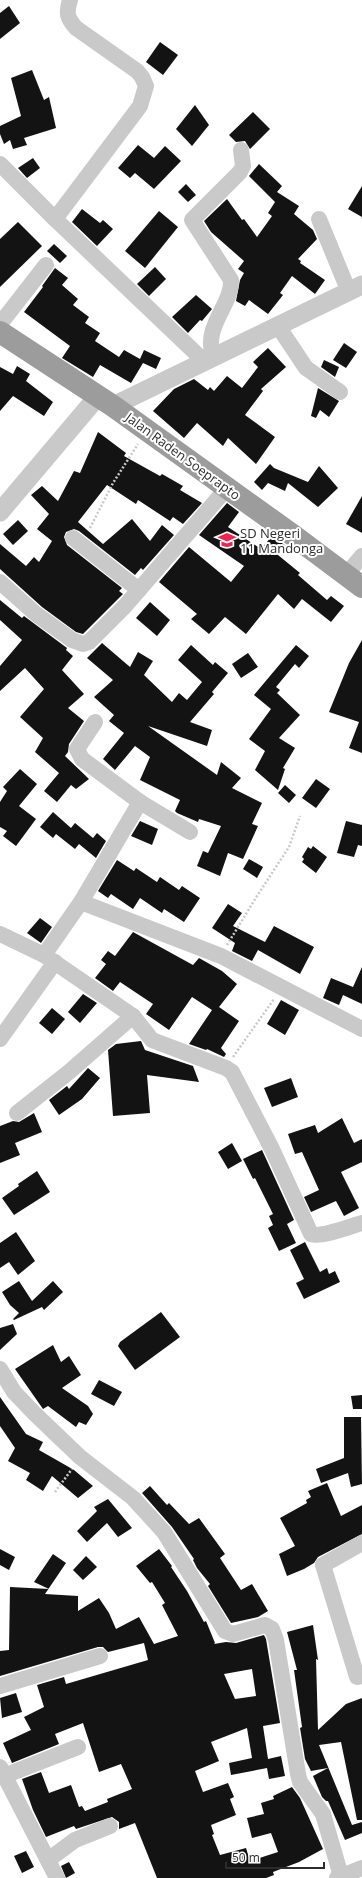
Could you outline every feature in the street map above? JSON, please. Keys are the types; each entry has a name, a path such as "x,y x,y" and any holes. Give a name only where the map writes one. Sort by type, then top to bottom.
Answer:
{"highway":[{"name":"Jalan Raden Soeprapto","path":"0,332 147,430 354,581"}],"street":[{"path":"55,219 140,106 146,86 142,77 137,71 76,28 68,19 66,11 70,0"},
{"path":"208,359 213,329 230,288 231,280 192,220 240,172 243,166 241,150"},
{"path":"0,164 55,219 208,359"},
{"path":"0,512 105,401 208,359 355,288 319,219"},
{"path":"0,324 46,265"},
{"path":"278,326 306,368 340,392"},
{"path":"0,582 36,614 72,640 83,644 89,642 108,624 139,590 227,488"},
{"path":"72,538 139,590"},
{"path":"354,581 362,556"},
{"path":"95,722 77,749 82,759 140,802 190,832"},
{"path":"0,1039 140,802"},
{"path":"81,902 221,956 362,1029"},
{"path":"0,934 49,958 133,1016 152,1040 226,1068 237,1079 272,1149 311,1234 315,1236 362,1223"},
{"path":"17,1113 69,1072 133,1016"},
{"path":"0,1369 14,1392 80,1457 133,1498 164,1532 225,1631 233,1634 265,1625 272,1629 276,1640 300,1782 323,1814 339,1877 362,1868"},
{"path":"362,1542 323,1565 357,1677 362,1676"},
{"path":"0,1686 100,1656"},
{"path":"57,1878 2,1772 78,1747"},
{"path":"48,1860 75,1840 110,1826"}],"path":[{"path":"90,528 113,483 147,430"},
{"path":"221,956 256,896 289,847 300,816"},
{"path":"226,1068 282,988"},
{"path":"56,1492 80,1457"}],"building":[{"path":"9,6 20,23 0,39 0,13"},
{"path":"160,42 178,55 163,75 146,62"},
{"path":"32,70 44,100 49,97 56,128 24,138 27,145 13,149 10,140 4,144 0,134 0,126 21,116 11,78"},
{"path":"195,105 209,125 192,146 176,129"},
{"path":"253,112 270,129 250,149 245,141 236,142 229,135"},
{"path":"138,145 154,158 165,146 181,161 154,189 135,173 130,178 118,168"},
{"path":"33,158 40,168 27,178 18,168"},
{"path":"259,164 282,186 277,192 299,206 294,214 313,230 317,239 298,259 301,261 300,263 325,280 315,294 292,276 280,293 283,295 268,314 249,300 245,306 236,301 240,280 244,273 238,269 244,261 211,232 204,221 227,199 242,220 244,219 257,237 272,216 268,213 275,202 249,176"},
{"path":"186,184 196,195 188,202 178,192"},
{"path":"362,186 362,217 348,209"},
{"path":"82,209 100,223 103,220 113,229 97,246 72,222"},
{"path":"159,211 178,227 145,268 125,251"},
{"path":"18,222 42,246 0,287 0,239"},
{"path":"54,244 67,256 60,263 47,251"},
{"path":"155,267 166,279 149,296 137,284"},
{"path":"55,268 68,278 62,285 78,299 73,305 89,317 85,323 100,333 95,341 119,357 124,350 140,359 144,350 161,358 156,369 143,363 131,383 100,365 93,377 62,358 70,346 24,312"},
{"path":"196,295 212,309 202,321 200,320 188,333 172,317"},
{"path":"344,343 357,352 346,368 333,360"},
{"path":"268,348 286,367 261,389 263,391 245,415 275,437 256,464 228,438 223,446 197,423 184,438 153,411 174,389 194,379 208,390 210,387 214,391 227,376 242,388 258,367 253,362"},
{"path":"324,360 339,367 335,377 321,367"},
{"path":"17,366 30,374 26,381 53,402 44,416 13,396 0,411 0,367 13,374"},
{"path":"318,388 339,401 329,417 320,410 316,418 311,416"},
{"path":"98,432 126,453 124,456 160,476 162,474 183,486 180,490 202,503 183,524 173,517 170,521 138,500 136,504 107,485 78,522 103,544 132,519 150,541 162,525 174,535 143,570 141,568 135,575 79,531 74,529 66,532 64,537 67,545 122,588 119,591 123,594 83,634 76,632 42,607 0,569 0,544 26,566 34,557 39,562 52,541 37,529 49,514 31,495 42,486 58,501 74,471 80,473"},
{"path":"270,464 274,468 308,482 319,466 338,488 318,507 288,483 285,491 268,483 262,490 254,482"},
{"path":"362,496 362,533 346,524"},
{"path":"227,503 239,512 228,527 261,549 272,536 286,546 278,555 300,573 298,575 327,600 331,596 344,606 331,622 302,599 294,609 278,594 246,634 225,617 209,634 191,619 197,614 159,582 189,547 231,582 244,566 199,535"},
{"path":"18,520 28,531 13,545 3,534"},
{"path":"0,600 22,618 24,616 67,648 66,650 73,656 62,670 84,694 68,708 84,721 69,744 68,752 65,756 89,779 76,789 71,785 57,802 44,791 59,773 35,752 43,738 20,717 44,689 25,668 0,691 0,666 22,640 0,620"},
{"path":"150,602 170,620 157,636 136,618"},
{"path":"362,640 362,753 349,748 359,722 329,712 349,663"},
{"path":"102,643 130,667 138,652 153,661 144,675 172,702 179,693 187,700 202,682 178,660 191,645 213,665 215,662 228,673 212,692 214,694 190,722 212,730 207,746 148,726 217,775 221,762 241,778 232,788 262,803 252,824 258,826 243,859 228,853 220,876 197,866 203,851 208,853 221,826 199,819 198,822 177,813 175,811 180,800 140,780 150,757 135,746 115,770 103,759 124,733 109,721 114,715 94,697 113,680 87,658"},
{"path":"296,645 309,656 299,668 295,664 276,687 280,690 277,693 300,715 279,738 295,748 283,768 285,769 278,790 255,770 265,751 249,739 271,709 254,695"},
{"path":"248,653 258,667 241,678 232,664"},
{"path":"20,769 37,784 19,806 36,819 16,846 3,836 7,831 0,827 0,802 7,791 3,787"},
{"path":"316,779 330,789 316,808 302,798"},
{"path":"285,785 296,795 289,803 278,793"},
{"path":"53,812 71,828 75,823 93,838 97,833 106,841 96,858 79,844 75,849 56,834 53,838 40,827"},
{"path":"140,821 158,829 152,845 131,836"},
{"path":"346,821 362,825 362,846 358,845 354,857 337,853"},
{"path":"313,846 327,857 316,873 302,862 304,859 302,857 308,847 311,849"},
{"path":"249,859 263,867 257,878 243,869"},
{"path":"117,860 134,871 136,868 157,882 160,877 179,890 182,886 200,898 184,922 164,909 162,913 140,898 133,909 111,894 108,898 98,891"},
{"path":"228,904 242,913 233,926 265,942 274,926 314,947 300,974 258,950 252,961 232,951 235,943 212,928"},
{"path":"40,918 52,927 41,943 27,933"},
{"path":"133,932 193,965 199,958 222,971 237,984 219,1007 239,1021 221,1048 226,1054 224,1057 207,1049 206,1050 189,1044 212,1010 192,997 169,1030 146,1014 153,1004 120,982 113,991 95,978 106,964 101,960 108,951 115,956"},
{"path":"362,967 362,1004 343,995 339,1005 323,998 331,978 353,987"},
{"path":"83,994 97,1003 80,1023 68,1012"},
{"path":"281,1000 299,1010 285,1035 267,1024"},
{"path":"52,1008 65,1019 52,1034 39,1023"},
{"path":"141,1041 145,1050 193,1066 199,1082 147,1075 150,1113 113,1116 108,1050 116,1044"},
{"path":"88,1068 100,1078 82,1099 59,1115 49,1100 67,1086 69,1089"},
{"path":"291,1078 298,1097 272,1107 264,1088"},
{"path":"34,1113 42,1132 15,1143 20,1155 0,1163 0,1126 13,1121 19,1122"},
{"path":"342,1118 354,1143 362,1139 362,1162 341,1172 359,1208 344,1216 336,1201 311,1212 304,1197 319,1190 302,1152 295,1154 288,1134 315,1125 318,1133"},
{"path":"232,1143 242,1161 228,1169 218,1152"},
{"path":"262,1150 294,1220 287,1224 296,1243 279,1251 268,1228 273,1225 269,1216 273,1214 255,1178 253,1179 243,1159"},
{"path":"37,1171 50,1192 14,1215 2,1198 19,1186 18,1184"},
{"path":"16,1232 35,1261 18,1275 9,1262 0,1268 0,1243"},
{"path":"305,1242 320,1272 327,1268 329,1274 335,1271 340,1282 304,1299 296,1283 304,1279 290,1250"},
{"path":"19,1281 32,1301 53,1281 63,1292 44,1310 42,1307 14,1320 13,1319 19,1313 10,1305 2,1292"},
{"path":"161,1312 180,1337 135,1370 118,1346 120,1342"},
{"path":"13,1324 17,1334 0,1350 0,1328"},
{"path":"53,1345 61,1362 69,1356 81,1375 62,1388 88,1406 93,1414 86,1425 79,1422 76,1427 48,1406 43,1409 15,1369"},
{"path":"99,1380 122,1392 114,1406 91,1394"},
{"path":"362,1395 362,1409 353,1409 351,1396"},
{"path":"0,1397 26,1434 43,1442 39,1450 74,1470 93,1486 78,1498 52,1476 43,1491 26,1480 30,1473 8,1461 15,1448 0,1426"},
{"path":"344,1417 361,1417 362,1484 351,1487 348,1473 321,1483 316,1469 344,1458"},
{"path":"327,1483 341,1516 362,1505 362,1534 318,1557 314,1563 304,1569 287,1576 279,1554 295,1546 280,1518 307,1503 306,1500 311,1497 308,1491"},
{"path":"150,1486 167,1505 169,1503 189,1524 199,1518 225,1554 220,1558 241,1590 252,1584 268,1611 258,1617 231,1623 208,1586 210,1584 197,1568 193,1560 194,1559 172,1527 142,1493"},
{"path":"108,1499 132,1528 118,1537 107,1523 87,1542 77,1531 97,1511 94,1507"},
{"path":"0,1549 15,1557 9,1570 0,1565"},
{"path":"159,1549 172,1566 171,1567 187,1591 204,1622 206,1621 215,1643 214,1644 226,1642 236,1643 264,1635 266,1639 280,1723 263,1726 268,1759 281,1756 285,1776 269,1779 267,1768 231,1775 229,1763 252,1758 247,1728 211,1742 219,1761 195,1771 203,1792 228,1783 234,1797 230,1799 236,1815 211,1825 214,1834 212,1835 220,1855 246,1848 250,1861 278,1852 271,1833 252,1838 247,1818 264,1814 261,1803 274,1799 273,1796 292,1787 300,1798 323,1849 299,1862 273,1872 274,1875 266,1878 157,1878 135,1823 119,1829 119,1822 112,1817 76,1829 74,1826 46,1837 33,1810 22,1779 41,1772 49,1793 71,1785 79,1807 82,1806 85,1811 108,1802 107,1799 132,1789 121,1764 99,1772 83,1723 55,1734 59,1744 12,1763 3,1743 31,1730 24,1717 44,1707 37,1685 64,1677 66,1684 148,1660 144,1643 108,1652 103,1647 98,1647 0,1676 0,1651 9,1650 10,1587 48,1589 45,1594 78,1596 78,1611 99,1598 109,1613 116,1629 139,1617 154,1644 178,1636 162,1605 165,1603 152,1582 150,1583 136,1566","holes":["252,1669 256,1696 235,1699 224,1674"]},
{"path":"53,1554 66,1563 49,1589 34,1582"},
{"path":"86,1556 97,1567 83,1580 73,1570"},
{"path":"313,1625 318,1660 316,1659 318,1730 346,1704 362,1698 362,1820 357,1820 341,1742 319,1745 352,1825 362,1822 362,1833 345,1840 328,1801 322,1797 313,1776 328,1768 311,1771 305,1759 300,1728 302,1727 294,1670 297,1670 287,1632"},
{"path":"16,1693 22,1712 2,1718 0,1698"},
{"path":"26,1851 34,1867 22,1873 14,1856"},
{"path":"69,1862 75,1873 66,1878 61,1866"}],"place":[{"name":"SD Negeri 11 Mandonga","path":"227,540"}]}
